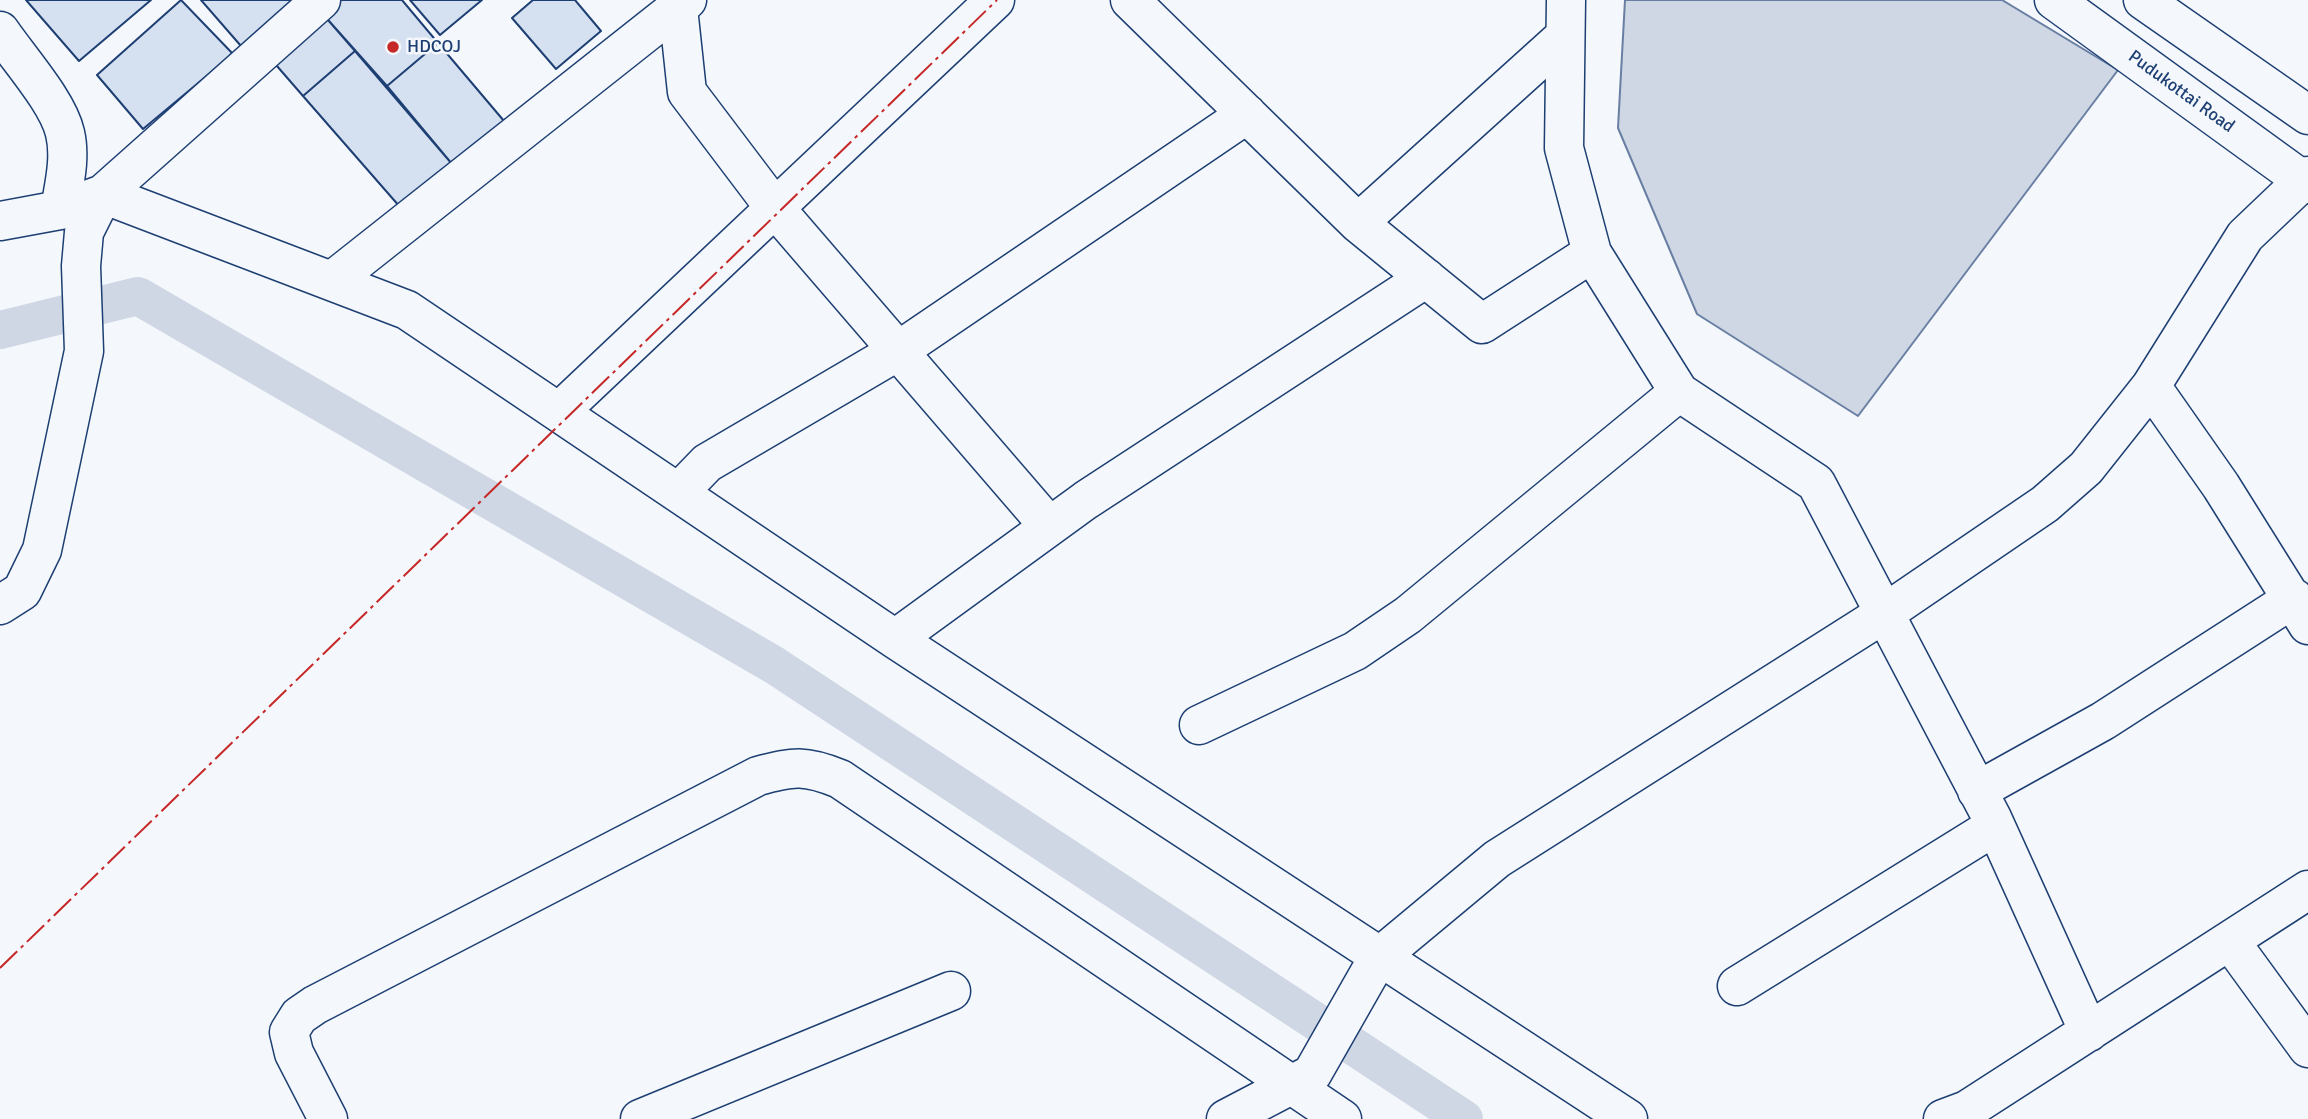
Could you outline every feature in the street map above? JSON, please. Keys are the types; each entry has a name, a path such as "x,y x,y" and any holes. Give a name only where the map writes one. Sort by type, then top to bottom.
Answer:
{"main road":[{"path":"0,221 60,210 103,194 321,0"},
{"path":"559,412 995,0"},
{"path":"1130,0 1358,223 1482,324 1592,253"},
{"name":"Pudukottai Road","path":"2054,0 2307,180"},
{"path":"2143,0 2308,115"},
{"path":"333,281 683,4"},
{"path":"683,4 687,92 774,207 1049,526"},
{"path":"1358,223 1566,18"},
{"path":"1566,18 1564,148 1592,253 1679,392 1816,483 1996,827 2089,1032"},
{"path":"0,32 55,111 65,132 67,160 60,210"},
{"path":"678,492 707,463 898,351 1247,114"},
{"path":"1226,1119 1301,1080 1371,971 1497,859 1885,613 2045,504 2086,468 2151,386 2245,236 2307,180"},
{"path":"0,605 22,591 42,550 84,351 81,265 84,232 103,194"},
{"path":"103,194 407,310 895,639 1371,971 1628,1119"},
{"path":"895,639 1049,526 1426,278"},
{"path":"1978,791 2301,611 2221,486 2151,386"},
{"path":"1199,725 1355,651 1408,615 1679,392"},
{"path":"328,1119 294,1053 289,1032 299,1016 315,1004 758,776 790,767 815,769 841,779 1301,1080 1342,1119"},
{"path":"1737,986 1996,827"},
{"path":"1943,1119 1967,1110 2308,890"},
{"path":"2230,941 2308,1048"},
{"path":"640,1119 951,991"}],"shaded area":[{"path":"1625,0 2002,0 2118,70 1858,416 1697,314 1618,128"}],"building":[{"path":"26,0 151,0 79,61"},
{"path":"181,0 233,54 143,129 97,75"},
{"path":"201,0 294,0 241,46"},
{"name":"HDCOJ","path":"335,0 402,0 438,43 387,86 321,12"},
{"path":"410,0 482,0 440,35"},
{"path":"533,0 575,0 601,31 556,69 512,18"},
{"path":"321,12 355,51 303,96 270,58"},
{"path":"438,43 504,121 452,164 387,86"},
{"path":"355,51 452,164 400,207 303,96"}],"waterway":[{"path":"0,330 138,296 774,665 1464,1119"}],"power":[{"path":"0,968 997,0"}],"place":[{"name":"HDCOJ","path":"393,47"}]}
